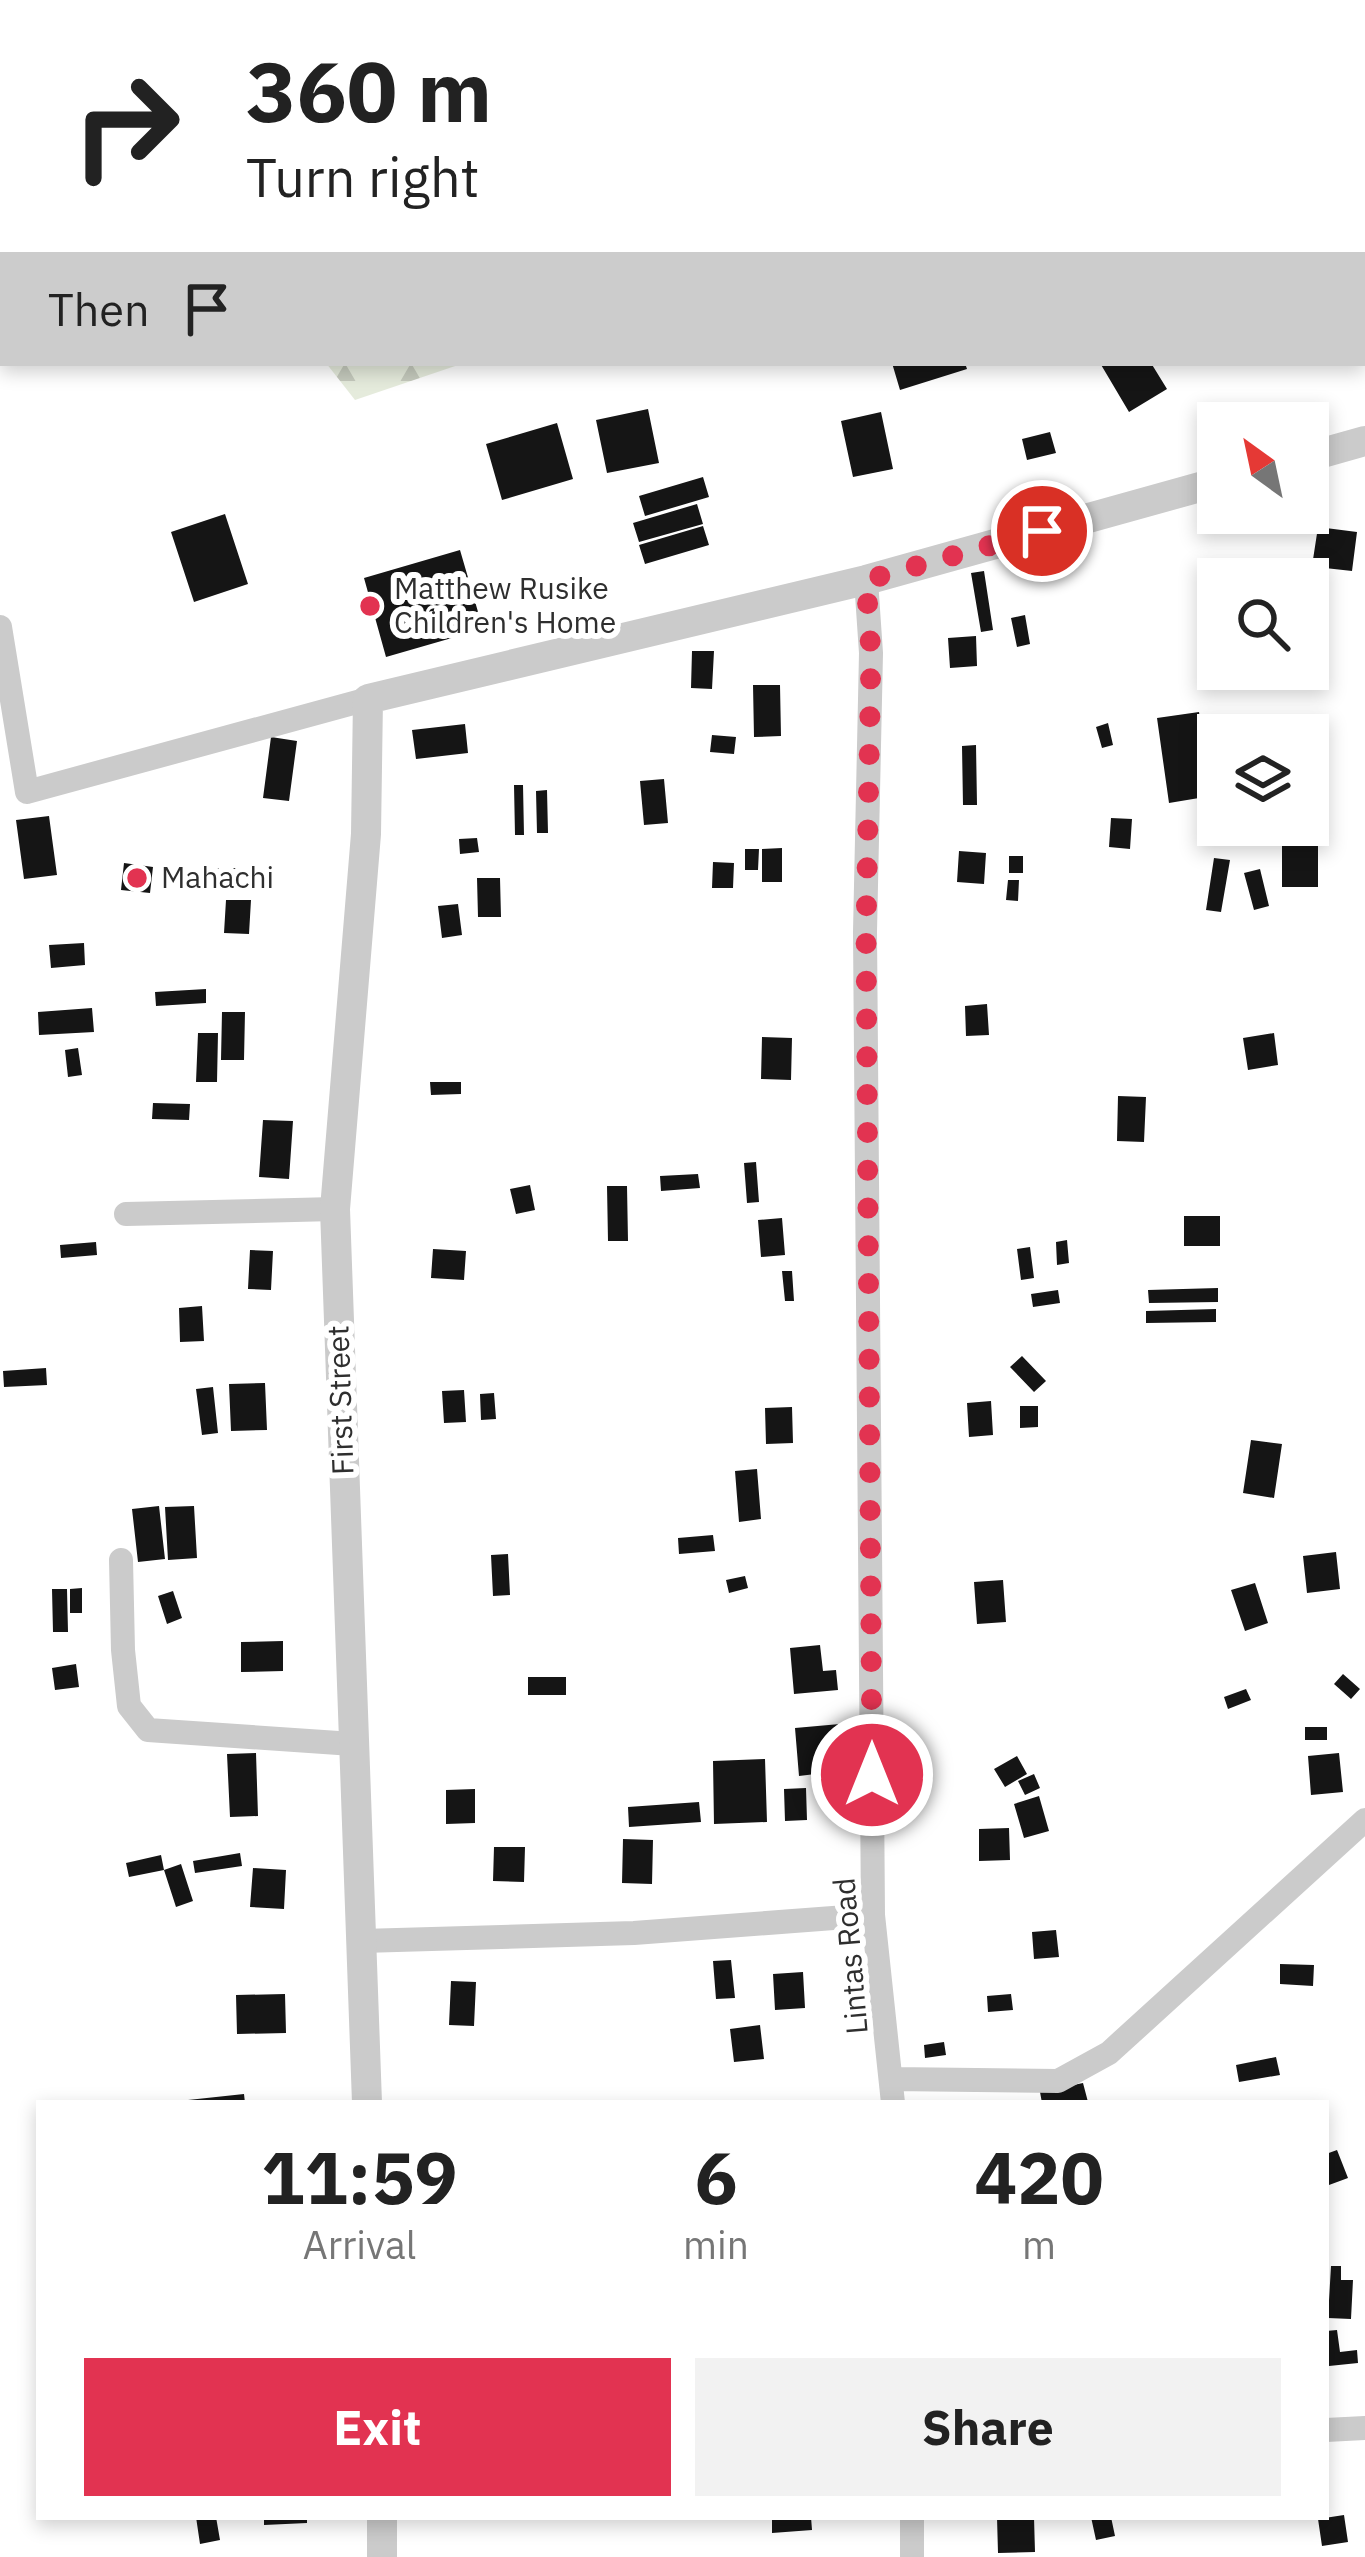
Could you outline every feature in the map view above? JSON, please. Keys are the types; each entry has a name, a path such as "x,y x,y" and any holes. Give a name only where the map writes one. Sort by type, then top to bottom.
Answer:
{"street":[{"path":"1329,451 1365,441"},
{"path":"0,626 27,792 368,699 866,580 1197,488"},
{"name":"Lintas Road","path":"866,580 871,653 866,932 873,1915 892,2091"},
{"name":"First Street","path":"367,2100 335,1209 367,834 368,699"},
{"path":"126,1214 335,1209"},
{"path":"121,1560 128,1706 148,1730 353,1744"},
{"path":"892,2091 1058,2080 1109,2053 1365,1820"},
{"path":"362,1941 634,1933 873,1915"},
{"path":"1329,2430 1365,2428"},
{"path":"382,2520 382,2557"},
{"path":"912,2520 912,2557"}],"green space":[{"path":"328,366 455,366 355,400"}],"building":[{"path":"893,366 966,366 967,369 900,390"},
{"path":"1102,366 1153,366 1167,389 1129,412"},
{"path":"648,409 659,463 607,473 596,420"},
{"path":"881,412 893,469 853,477 841,421"},
{"path":"557,423 573,479 502,500 486,444"},
{"path":"1050,432 1056,453 1027,460 1022,439"},
{"path":"703,477 709,497 645,516 639,496"},
{"path":"697,504 703,524 639,542 633,523"},
{"path":"225,514 248,584 194,602 171,532"},
{"path":"703,526 709,545 645,564 639,545"},
{"path":"1329,528 1357,532 1352,571 1329,568 1329,558 1313,558 1317,534 1329,534"},
{"path":"460,550 483,629 386,657 364,578"},
{"path":"984,571 993,630 981,632 971,573"},
{"path":"1025,615 1030,644 1017,647 1011,618"},
{"path":"976,636 977,666 950,668 948,638"},
{"path":"692,651 714,651 712,689 691,688"},
{"path":"753,685 780,685 781,736 754,737"},
{"path":"1199,712 1197,798 1169,803 1157,718"},
{"path":"1108,723 1113,745 1102,748 1096,727"},
{"path":"465,724 468,753 416,759 412,730"},
{"path":"712,735 736,737 734,754 710,752"},
{"path":"271,737 297,741 289,801 263,798"},
{"path":"976,745 977,805 963,805 962,746"},
{"path":"664,779 668,823 644,825 640,781"},
{"path":"514,785 523,785 524,835 515,835"},
{"path":"547,790 548,833 537,833 536,791"},
{"path":"49,816 57,875 24,879 16,820"},
{"path":"1111,818 1132,819 1130,849 1109,847"},
{"path":"477,838 479,852 460,854 459,839"},
{"path":"1282,846 1318,846 1318,887 1282,887"},
{"path":"782,848 782,882 762,882 762,849"},
{"path":"745,849 759,849 758,870 745,870"},
{"path":"959,851 986,853 984,884 957,882"},
{"path":"1009,856 1023,856 1023,873 1009,873"},
{"path":"1214,858 1230,860 1221,912 1206,910"},
{"path":"713,862 734,863 733,888 712,888"},
{"name":"Mahachi","path":"124,863 153,867 150,893 121,890"},
{"path":"210,868 247,868 246,887 210,887"},
{"path":"1260,869 1269,906 1254,910 1244,873"},
{"path":"477,878 500,878 501,917 478,917"},
{"path":"1008,880 1019,880 1018,901 1006,900"},
{"path":"226,900 251,900 249,934 224,933"},
{"path":"458,904 462,935 442,938 438,906"},
{"path":"84,943 85,965 51,968 49,945"},
{"path":"206,989 206,1003 156,1006 155,992"},
{"path":"987,1004 989,1035 966,1036 965,1006"},
{"path":"92,1008 94,1032 39,1035 38,1012"},
{"path":"222,1012 245,1012 244,1060 221,1060"},
{"path":"198,1033 218,1033 217,1082 196,1082"},
{"path":"1274,1033 1278,1065 1248,1070 1243,1038"},
{"path":"762,1037 792,1038 791,1080 761,1079"},
{"path":"78,1048 82,1075 68,1077 65,1050"},
{"path":"430,1082 461,1082 461,1094 431,1095"},
{"path":"1118,1096 1146,1097 1144,1142 1117,1141"},
{"path":"153,1103 190,1104 189,1120 152,1119"},
{"path":"263,1120 293,1121 289,1179 259,1177"},
{"path":"756,1162 759,1202 747,1203 744,1163"},
{"path":"698,1174 700,1188 661,1191 660,1176"},
{"path":"530,1185 535,1210 516,1214 510,1189"},
{"path":"607,1186 627,1186 628,1241 608,1241"},
{"path":"1184,1216 1220,1216 1220,1246 1184,1246"},
{"path":"782,1218 785,1255 761,1257 758,1220"},
{"path":"1067,1240 1069,1263 1057,1265 1056,1242"},
{"path":"96,1242 97,1255 61,1258 60,1245"},
{"path":"1030,1247 1034,1278 1021,1280 1017,1249"},
{"path":"433,1249 466,1251 464,1280 431,1278"},
{"path":"250,1250 273,1251 271,1290 248,1289"},
{"path":"782,1271 792,1271 794,1301 785,1301"},
{"path":"1218,1288 1218,1302 1149,1303 1148,1290"},
{"path":"1058,1290 1060,1303 1033,1307 1031,1294"},
{"path":"202,1306 204,1341 180,1342 179,1308"},
{"path":"1216,1309 1216,1322 1146,1323 1146,1311"},
{"path":"1022,1356 1046,1381 1034,1392 1010,1367"},
{"path":"46,1368 47,1385 4,1387 3,1371"},
{"path":"265,1383 267,1430 231,1431 229,1384"},
{"path":"213,1387 218,1433 202,1435 196,1389"},
{"path":"464,1390 466,1422 444,1423 442,1391"},
{"path":"494,1393 496,1419 481,1420 480,1394"},
{"path":"991,1401 993,1435 969,1437 967,1403"},
{"path":"1020,1406 1038,1406 1038,1427 1020,1428"},
{"path":"792,1407 793,1443 766,1444 765,1408"},
{"path":"1251,1440 1282,1444 1274,1498 1243,1493"},
{"path":"757,1469 761,1519 739,1522 735,1471"},
{"path":"159,1506 165,1559 138,1562 132,1509"},
{"path":"194,1506 197,1558 168,1560 165,1507"},
{"path":"713,1535 715,1551 679,1554 678,1538"},
{"path":"1336,1552 1340,1589 1307,1593 1303,1556"},
{"path":"508,1554 510,1595 493,1596 491,1555"},
{"path":"745,1576 748,1588 729,1593 726,1580"},
{"path":"1003,1580 1006,1622 977,1624 974,1582"},
{"path":"1255,1583 1268,1623 1245,1631 1231,1590"},
{"path":"82,1588 82,1613 70,1613 70,1589"},
{"path":"52,1589 67,1589 68,1632 53,1632"},
{"path":"173,1591 182,1618 167,1624 158,1596"},
{"path":"283,1641 283,1671 241,1672 241,1642"},
{"path":"820,1645 823,1671 836,1670 838,1690 794,1694 790,1648"},
{"path":"76,1664 79,1687 55,1690 52,1668"},
{"path":"1343,1674 1360,1689 1351,1699 1334,1684"},
{"path":"528,1677 566,1677 566,1695 528,1695"},
{"path":"1246,1689 1251,1700 1228,1709 1224,1697"},
{"path":"840,1724 842,1746 830,1747 832,1772 799,1776 795,1728"},
{"path":"1305,1727 1327,1727 1327,1740 1305,1740"},
{"path":"256,1753 258,1816 230,1817 227,1754"},
{"path":"1339,1753 1343,1792 1311,1795 1308,1756"},
{"path":"1017,1756 1027,1774 1005,1787 994,1769"},
{"path":"765,1759 767,1822 714,1824 713,1761"},
{"path":"1034,1774 1040,1788 1025,1795 1018,1781"},
{"path":"806,1788 807,1820 785,1821 784,1789"},
{"path":"475,1789 475,1823 446,1824 446,1790"},
{"path":"1039,1796 1049,1831 1024,1838 1014,1804"},
{"path":"699,1802 701,1822 629,1827 628,1807"},
{"path":"1009,1828 1010,1860 979,1861 979,1829"},
{"path":"623,1839 653,1840 652,1884 622,1883"},
{"path":"494,1847 525,1847 524,1882 493,1881"},
{"path":"240,1853 242,1866 195,1873 193,1861"},
{"path":"161,1855 164,1870 129,1877 126,1863"},
{"path":"181,1864 193,1901 176,1907 164,1870"},
{"path":"253,1868 286,1870 284,1909 250,1907"},
{"path":"1056,1930 1059,1957 1034,1959 1032,1932"},
{"path":"731,1960 735,1998 716,1999 713,1961"},
{"path":"1280,1964 1314,1965 1313,1986 1280,1984"},
{"path":"803,1972 805,2008 775,2010 773,1974"},
{"path":"451,1981 476,1982 474,2026 449,2025"},
{"path":"285,1994 286,2033 237,2034 236,1995"},
{"path":"1011,1994 1013,2010 988,2012 987,1996"},
{"path":"760,2025 764,2059 734,2062 730,2029"},
{"path":"944,2042 946,2055 925,2058 924,2045"},
{"path":"1276,2057 1280,2075 1239,2082 1236,2065"},
{"path":"1083,2083 1087,2100 1041,2100 1040,2092"},
{"path":"244,2094 245,2100 188,2100"},
{"path":"1337,2150 1348,2178 1329,2185 1329,2153"},
{"path":"1331,2266 1341,2266 1341,2280 1353,2280 1351,2319 1329,2318"},
{"path":"1337,2330 1340,2352 1357,2350 1358,2363 1329,2366 1329,2331"},
{"path":"1344,2515 1348,2542 1322,2546 1318,2520"},
{"path":"196,2520 217,2520 220,2540 200,2544"},
{"path":"264,2520 307,2520 307,2523 264,2525"},
{"path":"772,2520 811,2520 812,2530 772,2533"},
{"path":"997,2520 1034,2520 1035,2552 998,2553"},
{"path":"1092,2520 1112,2520 1115,2536 1096,2540"}],"place":[{"name":"Matthew Rusike Children's Home","path":"370,606"},
{"name":"Mahachi","path":"137,878"}],"route":[{"path":"872,1775 866,932 871,653 866,580 1042,531"}]}
